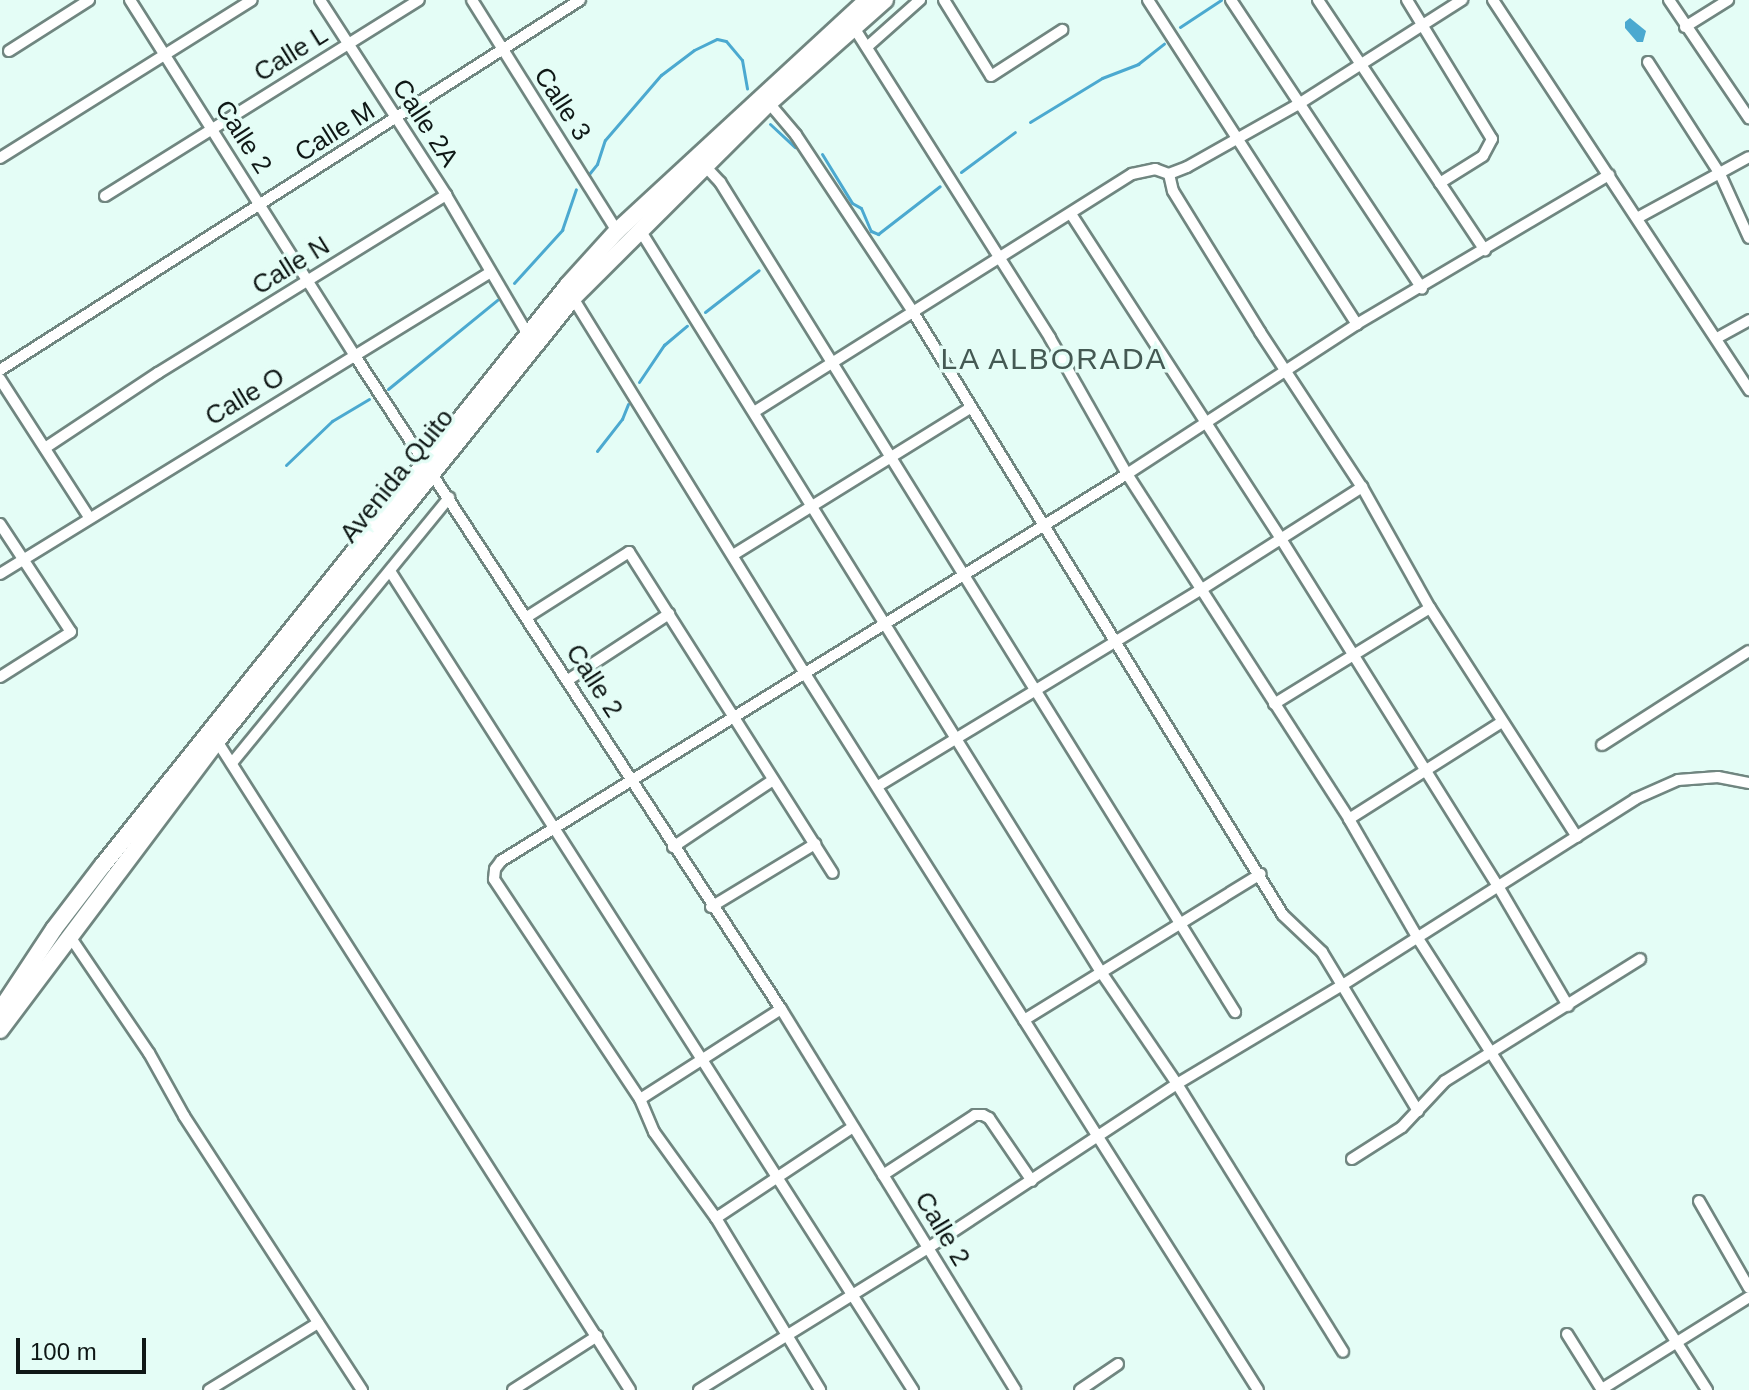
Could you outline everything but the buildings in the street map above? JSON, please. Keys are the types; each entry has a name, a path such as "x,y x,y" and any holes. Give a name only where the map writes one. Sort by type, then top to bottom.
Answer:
{"highway":[{"name":"Avenida Quito","path":"0,1030 527,333 617,231 866,0"},
{"name":"Avenida Quito","path":"0,1011 94,876 427,467 573,298 769,103 885,0"}],"street":[{"path":"9,51 89,0"},
{"name":"Calle 2","path":"130,0 355,356 568,680 711,907 781,1009 1015,1390"},
{"path":"0,158 252,0"},
{"name":"Calle 2A","path":"320,0 446,195 527,333"},
{"name":"Calle L","path":"105,196 419,0"},
{"name":"Calle 3","path":"472,0 617,231"},
{"name":"Calle M","path":"0,370 580,0"},
{"path":"867,47 920,0"},
{"path":"944,0 991,76 1062,30"},
{"path":"1148,0 1357,324"},
{"path":"1231,0 1297,105 1422,289"},
{"path":"1318,0 1485,250"},
{"path":"1407,0 1492,139 1483,156 1440,183"},
{"path":"754,412 1132,174 1155,169 1169,174 1237,140 1462,0"},
{"path":"1493,0 1545,84 1639,217 1749,390"},
{"path":"1669,0 1749,118"},
{"path":"1685,27 1728,0"},
{"path":"853,26 1000,259 1127,474 1349,819 1417,937 1707,1390"},
{"path":"1648,62 1720,174 1749,238"},
{"path":"769,103 820,170 913,312 1283,915 1322,952 1418,1111"},
{"path":"1639,217 1749,157"},
{"path":"705,166 720,182 1235,1012"},
{"path":"1169,174 1173,191 1362,487 1430,608 1577,837"},
{"path":"820,1390 716,1218 654,1132 640,1099 494,879 501,861 1127,474 1357,324 1422,289 1609,175"},
{"name":"Calle N","path":"45,448 158,373 446,195"},
{"path":"1071,214 1426,770 1568,1006"},
{"path":"640,230 1101,972 1177,1084 1343,1352"},
{"name":"Calle O","path":"0,574 489,273"},
{"path":"573,298 804,672 1258,1390"},
{"path":"1717,338 1749,320"},
{"path":"0,379 89,517"},
{"path":"733,555 970,408"},
{"path":"878,786 1202,589 1362,487"},
{"path":"232,763 449,498"},
{"path":"0,524 71,632 0,677"},
{"path":"527,617 629,552 833,873"},
{"path":"390,571 913,1390"},
{"path":"1274,704 1430,608"},
{"path":"568,680 669,614"},
{"path":"1602,745 1749,651"},
{"path":"1349,819 1502,722"},
{"path":"217,741 630,1390"},
{"path":"699,1390 928,1248 1032,1181 1096,1135 1344,984 1635,799 1678,780 1718,777 1749,783"},
{"path":"673,847 773,780"},
{"path":"711,907 815,844"},
{"path":"1024,1020 1260,874"},
{"path":"69,935 149,1053 184,1116 362,1390"},
{"path":"1352,1159 1402,1127 1445,1081 1640,959"},
{"path":"640,1099 781,1009"},
{"path":"883,1175 966,1121 983,1115 989,1118 1032,1181"},
{"path":"716,1218 853,1127"},
{"path":"1699,1201 1749,1288"},
{"path":"1567,1334 1602,1390 1749,1297"},
{"path":"209,1390 318,1323"},
{"path":"513,1390 597,1336"},
{"path":"1080,1390 1118,1364"}],"water":[{"path":"1630,18 1646,31 1643,42 1637,42 1625,28 1625,22"}],"waterway":[{"path":"1180,27 1221,0"},
{"path":"589,174 597,164 605,140 661,75 694,50 717,39 726,41 742,60 747,89"},
{"path":"1030,122 1102,78 1138,64 1164,44"},
{"path":"770,124 795,147"},
{"path":"961,172 1015,132"},
{"path":"822,154 852,203 861,208 871,231 878,234 940,186"},
{"path":"514,283 562,230 576,189"},
{"path":"705,312 759,270"},
{"path":"388,389 497,300"},
{"path":"639,382 664,345 687,326"},
{"path":"286,465 332,421 369,399"},
{"path":"597,451 622,419 628,404"}],"district":[{"name":"LA ALBORADA","path":"1054,359"}]}
